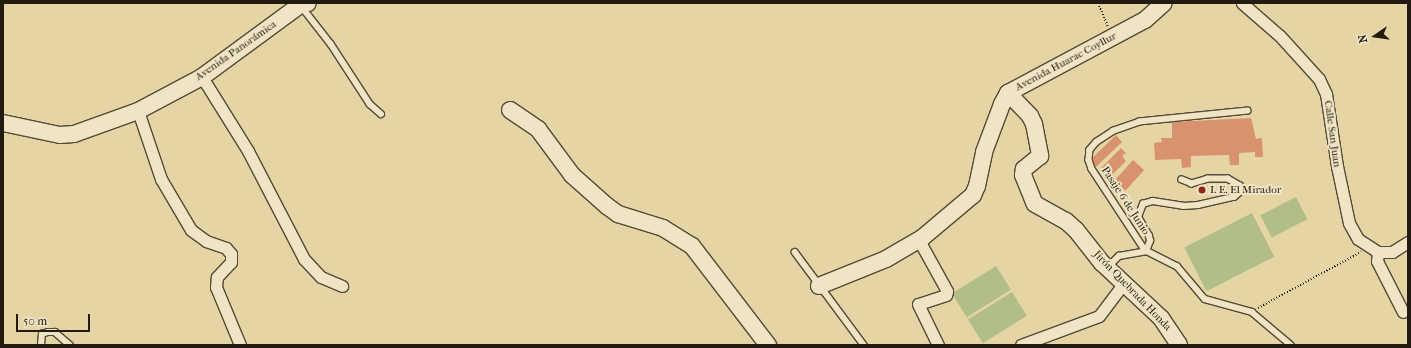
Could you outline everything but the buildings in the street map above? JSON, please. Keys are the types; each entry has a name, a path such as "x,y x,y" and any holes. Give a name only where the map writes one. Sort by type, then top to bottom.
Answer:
{"main road":[{"name":"Avenida Huarac Coyllur","path":"819,286 886,259 922,238 973,195 984,152 1002,104 1008,93 1145,20 1164,3"},
{"name":"Avenida Panorámica","path":"3,124 67,135 138,111 202,77 304,4"},
{"name":"Jirón Quebrada Honda","path":"1008,93 1030,116 1037,139 1040,156 1024,169 1023,175 1030,197 1034,204 1076,230 1108,267 1161,318 1179,345"},
{"path":"510,110 538,129 572,175 607,206 624,217 663,228 692,246 768,345"}],"street":[{"name":"Calle San Juan","path":"1242,3 1280,36 1319,79 1326,94 1336,166 1349,224 1358,239 1373,250"},
{"path":"202,77 248,151 304,259 321,277 342,286"},
{"path":"138,111 161,178 192,230 206,241 226,248 231,254 231,262 217,277 216,286 240,345"},
{"path":"922,238 921,244 947,291 946,295 921,301 918,304 938,345"},
{"path":"1403,312 1377,262 1373,250 1392,252 1408,242"},
{"path":"1021,345 1050,340 1100,316 1124,283"}],"lane":[{"path":"304,4 370,104 381,114"},
{"name":"Pasaje 6 de Junio","path":"1248,110 1140,122 1114,131 1097,142 1090,150 1089,160 1092,169 1146,250 1177,266 1205,299 1252,312 1261,316 1291,345"},
{"path":"1108,267 1119,256 1146,250 1150,241 1149,236 1138,218 1143,204 1154,201 1184,206 1198,205 1234,197 1241,191 1240,186 1228,178 1208,179 1192,184 1182,180"},
{"path":"795,252 864,345"},
{"path":"41,345 42,334 48,332 56,332 70,345"}],"path":[{"path":"1098,3 1112,37"},
{"path":"1252,312 1373,250"}],"green space":[{"path":"1296,197 1307,219 1272,237 1260,215"},
{"path":"1252,213 1274,257 1207,291 1184,248"},
{"path":"996,266 1011,290 967,317 952,294"},
{"path":"1012,292 1027,316 983,343 968,320"}],"place":[{"name":"I. E. El Mirador","path":"1202,190"}]}
